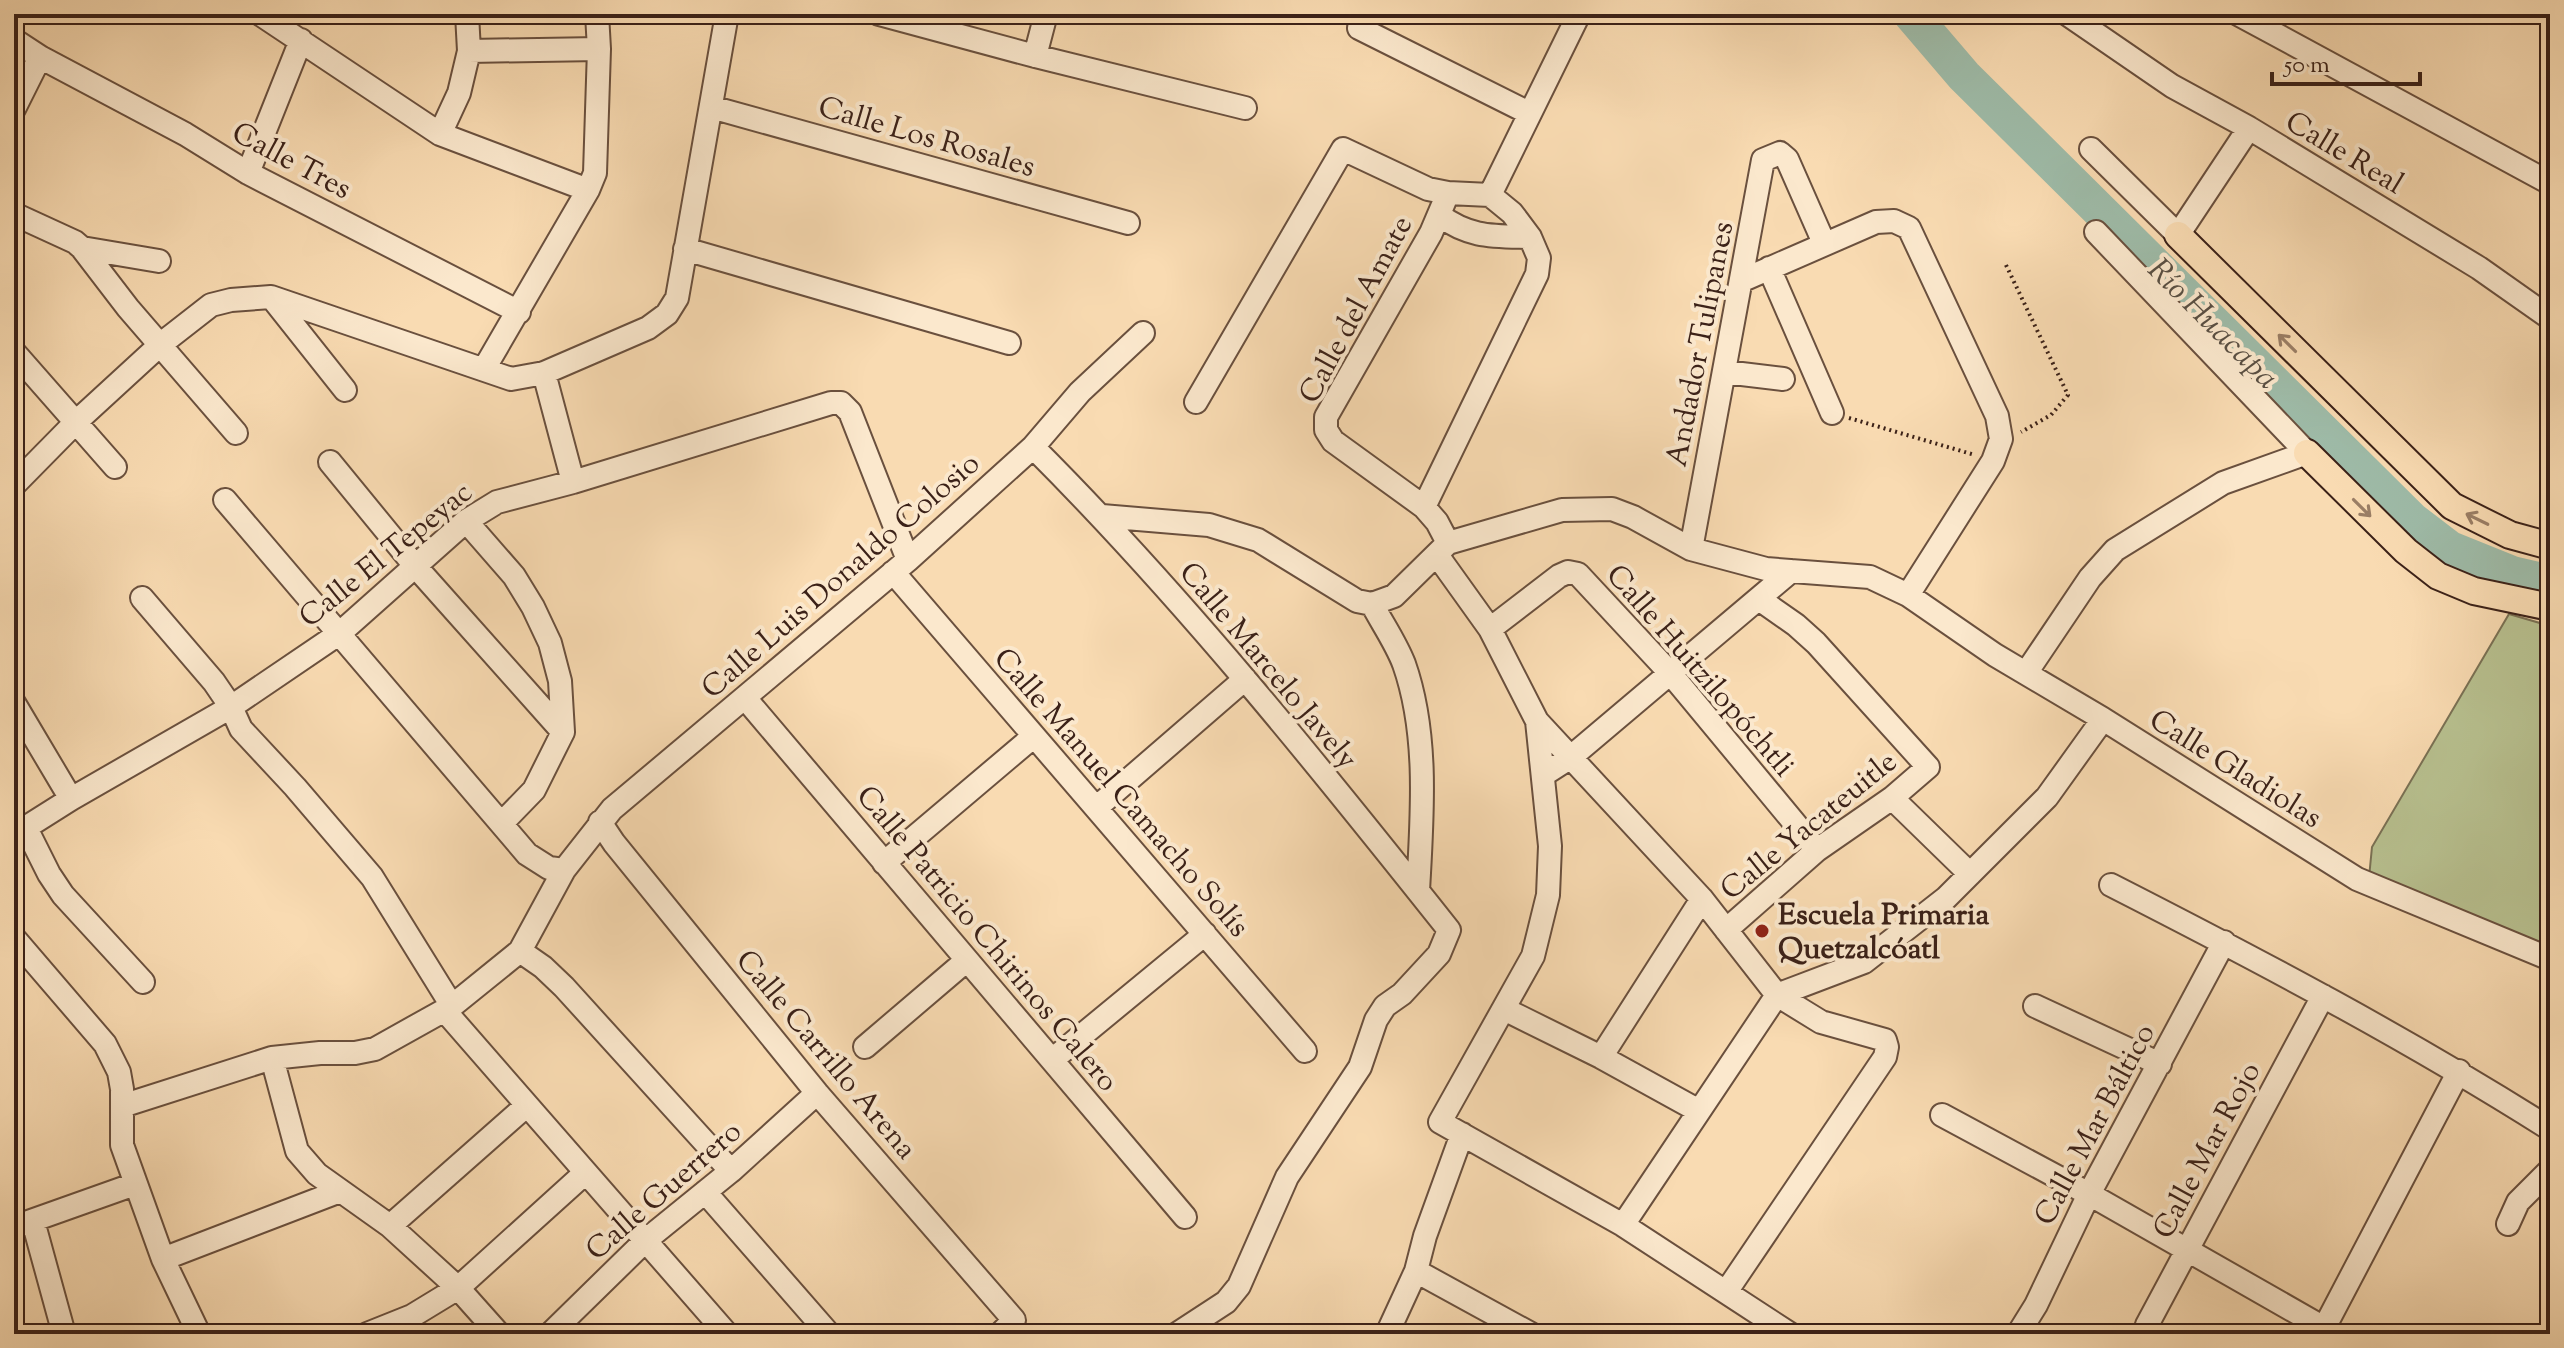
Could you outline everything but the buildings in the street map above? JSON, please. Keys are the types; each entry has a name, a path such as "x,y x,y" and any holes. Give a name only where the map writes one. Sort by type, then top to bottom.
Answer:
{"main road":[{"path":"2178,235 2452,506 2510,535 2550,546"},
{"path":"2307,453 2406,551 2438,576 2474,591 2550,607"}],"street":[{"path":"260,14 440,134 588,190"},
{"path":"440,134 459,93 469,51 467,14"},
{"path":"484,369 595,173 599,49 597,14"},
{"path":"14,485 76,422 161,344 211,305 231,300 271,297 511,379 544,373 648,328 667,314 677,298 727,14"},
{"path":"879,14 1245,108"},
{"path":"1035,56 1046,14"},
{"path":"1490,195 1579,14"},
{"name":"Calle Real","path":"2067,14 2172,86 2249,128 2479,268 2550,318"},
{"path":"2238,14 2550,183"},
{"path":"1363,21 1529,113"},
{"name":"Calle Tres","path":"14,40 185,134 248,173 519,312"},
{"path":"248,173 301,40"},
{"path":"469,51 599,49"},
{"path":"14,109 40,57"},
{"name":"Calle Los Rosales","path":"711,107 1128,223"},
{"path":"2091,149 2178,235 2249,128"},
{"path":"1196,402 1343,149 1428,189 1490,195 1512,213 1534,248 1537,274 1424,507"},
{"name":"Andador Tulipanes","path":"1691,549 1763,160 1780,153 1787,159 1824,243"},
{"name":"Calle del Amate","path":"1448,193 1431,233 1326,417 1326,430 1333,441 1424,507 1437,522 1442,549 1490,629 1537,721"},
{"path":"14,214 82,248 128,308 236,433"},
{"path":"1439,215 1457,229 1534,248"},
{"path":"1743,280 1876,222 1894,221 1909,228 1997,416 2001,439 1993,461 1908,595"},
{"path":"2026,673 2090,578 2115,550 2223,483 2307,453 2096,232"},
{"path":"82,248 159,261"},
{"path":"685,249 1009,343"},
{"path":"1769,268 1832,413"},
{"path":"271,297 345,390"},
{"name":"Calle Luis Donaldo Colosio","path":"520,951 564,870 612,809 900,566 1033,447 1080,392 1143,333"},
{"path":"14,352 115,467"},
{"path":"1725,372 1783,379"},
{"path":"544,373 573,482"},
{"name":"Calle El Tepeyac","path":"20,831 231,707 340,633 466,521 497,502 573,482 831,403 841,403 850,412 900,566"},
{"name":"Calle Marcelo Javely","path":"1033,447 1102,516 1245,679 1449,930 1439,954 1402,994 1385,1006 1376,1020 1360,1067 1287,1177 1239,1286 1226,1302 1177,1334"},
{"path":"330,462 416,567 563,732"},
{"path":"225,500 527,854 549,868 564,870"},
{"name":"Calle Gladiolas","path":"1442,549 1562,510 1612,509 1691,549 1766,569 1870,577 1908,595 2026,673 2357,879 2550,959"},
{"path":"1102,516 1209,525 1258,540 1357,601 1372,604 1394,596 1442,549"},
{"path":"466,521 514,576 533,607 550,643 560,681 563,732 534,790 502,823"},
{"name":"Calle Manuel Camacho Solís","path":"900,566 1034,736 1305,1051"},
{"path":"1543,775 1571,757 1791,571"},
{"name":"Calle Huitzilopóchtli","path":"1490,629 1559,576 1568,572 1578,574 1671,674 1817,850"},
{"path":"142,598 214,682 241,729 372,877 448,1008 584,1174 727,1334"},
{"name":"Calle Yacateuitle","path":"1726,930 1817,850 1892,798 1928,767 1816,643 1759,599"},
{"path":"1372,604 1404,663 1419,729 1423,802 1418,891"},
{"path":"1096,808 1245,679"},
{"name":"Calle Patricio Chirinos Calero","path":"745,698 1185,1217"},
{"path":"14,703 71,799"},
{"path":"1623,1225 1777,995 1864,962 1946,898 2047,797 2103,719"},
{"path":"1537,721 1702,899 1777,995 1821,1022 1885,1040 1885,1057 1726,1292"},
{"path":"1537,721 1550,846 1548,895 1533,956 1440,1122 1623,1225 1790,1334"},
{"path":"884,863 1034,736"},
{"path":"1892,798 1970,874"},
{"name":"Calle Carrillo Arena","path":"600,822 1007,1327"},
{"path":"20,831 63,895 143,982"},
{"path":"2111,885 2224,942 2459,1071 2550,1129"},
{"path":"1601,1057 1702,899"},
{"path":"1052,1060 1205,934"},
{"path":"14,938 105,1044 119,1072 122,1145 163,1259 199,1334"},
{"name":"Calle Mar Báltico","path":"2018,1334 2036,1305 2089,1194 2224,942"},
{"path":"122,1106 272,1058 375,1049 448,1008 520,951 564,987 731,1171"},
{"path":"865,1047 967,960"},
{"name":"Calle Mar Rojo","path":"2144,1334 2186,1249 2323,996"},
{"path":"2035,1006 2160,1064"},
{"path":"1504,1009 1601,1057 1699,1111"},
{"path":"272,1058 297,1151 317,1174 390,1226 458,1288 499,1334"},
{"path":"1942,1115 2186,1249 2322,1331 2459,1071"},
{"name":"Calle Guerrero","path":"550,1334 646,1240 731,1171 817,1093"},
{"path":"390,1226 526,1106"},
{"path":"1387,1334 1416,1271 1425,1236 1462,1134"},
{"path":"2508,1224 2518,1202 2550,1170"},
{"path":"367,1334 412,1316 458,1288 584,1174"},
{"path":"64,1334 23,1224 135,1184"},
{"path":"163,1259 340,1191"},
{"path":"705,1192 829,1334"},
{"path":"1416,1271 1531,1334"}],"path":[{"path":"2001,439 2026,430 2051,415 2068,395 2006,265"},
{"path":"1832,413 1993,461"}],"green space":[{"path":"2509,614 2550,626 2550,946 2368,888 2372,847"}],"waterway":[{"name":"Río Huacapa","path":"1911,14 1964,76 2412,520 2450,549 2512,574 2550,583"}],"place":[{"name":"Escuela Primaria Quetzalcóatl","path":"1762,931"}]}
